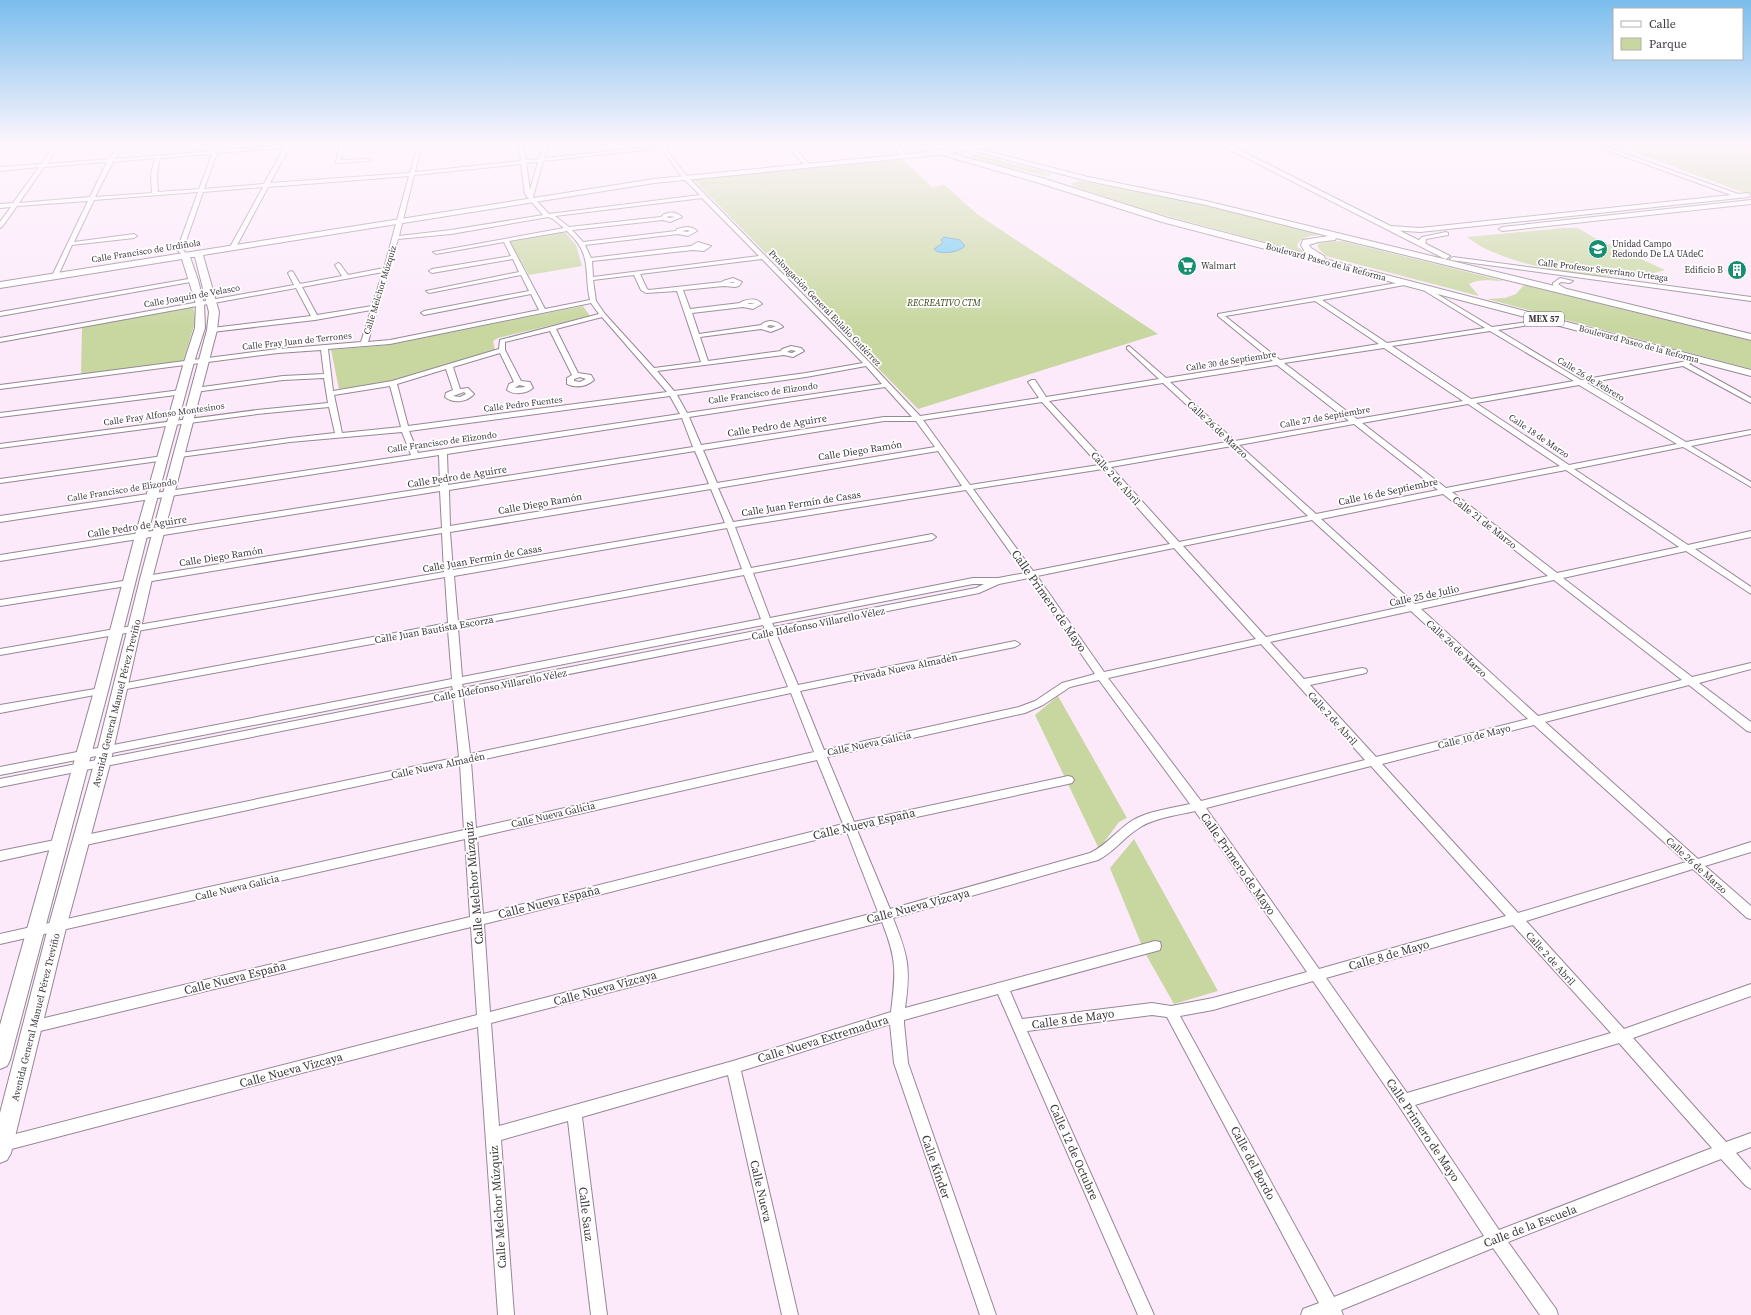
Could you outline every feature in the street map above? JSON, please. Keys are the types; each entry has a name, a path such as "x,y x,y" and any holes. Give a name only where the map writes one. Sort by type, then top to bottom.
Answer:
{"main road":[{"path":"195,257 221,249 494,204"},
{"name":"Boulevard Paseo de la Reforma","path":"1116,204 1158,218 1751,373"},
{"path":"1210,204 1751,337"},
{"path":"1296,225 1352,235 1371,232 1370,224 1333,204"},
{"path":"1344,204 1453,260 1484,272"},
{"path":"1336,265 1308,250 1305,245 1306,242 1318,239 1353,240"},
{"name":"Calle Francisco de Urdiñola","path":"0,285 195,257"},
{"name":"Avenida General Manuel Pérez Treviño","path":"0,1060 4,1034 60,844 115,633 130,583 141,536 173,422 204,361 212,330 215,316 206,303 194,280 195,257"},
{"name":"Avenida General Manuel Pérez Treviño","path":"1,1148 82,841 121,687 146,579 189,421 189,362 206,303 195,257"}],"street":[{"path":"0,206 22,204"},
{"path":"55,276 89,204"},
{"path":"195,257 180,250 180,247 196,204"},
{"path":"233,247 256,204"},
{"name":"Calle Melchor Múzquiz","path":"364,344 396,238 404,204"},
{"path":"536,204 553,216 582,244 589,260 590,290 593,302"},
{"path":"544,204 547,206 553,216"},
{"path":"602,204 605,208"},
{"path":"396,238 451,232 628,204"},
{"name":"Prolongación General Eulalio Gutiérrez","path":"712,204 868,364 918,419"},
{"path":"1392,228 1420,230 1658,204"},
{"path":"1498,229 1722,204"},
{"path":"0,226 14,205"},
{"path":"1652,205 1665,211"},
{"path":"436,252 568,229 663,218"},
{"path":"1472,225 1483,230"},
{"path":"582,244 678,232"},
{"path":"1423,245 1422,240 1428,236 1455,233"},
{"path":"70,244 134,236"},
{"path":"506,240 543,312"},
{"path":"589,260 693,248"},
{"path":"432,272 514,257"},
{"path":"590,279 763,257"},
{"name":"Calle Profesor Severiano Urteaga","path":"1453,260 1751,299"},
{"path":"338,265 346,277"},
{"name":"Calle Joaquín de Velasco","path":"0,340 387,269"},
{"path":"291,273 315,318"},
{"path":"429,291 524,273"},
{"path":"637,274 645,292 725,284"},
{"path":"0,314 194,280"},
{"name":"Calle Profesor Severiano Urteaga","path":"1567,292 1555,284 1560,280 1566,280 1751,304"},
{"path":"1315,298 1408,283"},
{"name":"Calle 26 de Febrero","path":"1422,287 1489,329 1751,485"},
{"path":"1673,288 1678,295"},
{"path":"679,289 705,362"},
{"path":"424,313 532,292"},
{"name":"Calle 21 de Marzo","path":"1315,298 1220,315 1278,362 1751,728"},
{"name":"Calle 18 de Marzo","path":"1315,298 1472,402 1751,591"},
{"name":"Calle Fray Juan de Terrones","path":"0,387 278,351 390,342 593,302"},
{"name":"Calle Kínder","path":"593,302 673,394 684,415 696,449 730,525 771,632 886,915 900,955 902,970 902,987 897,1016 896,1040 900,1063 988,1315"},
{"path":"688,311 743,305"},
{"path":"212,330 315,318 375,307"},
{"path":"518,383 502,350 502,341 603,315"},
{"name":"Calle 30 de Septiembre","path":"918,419 1547,320"},
{"path":"696,336 762,327"},
{"path":"552,328 576,376"},
{"path":"324,347 332,406 339,435"},
{"name":"Calle 26 de Marzo","path":"1128,348 1751,914"},
{"path":"330,394 393,383 502,350"},
{"path":"652,370 784,353"},
{"name":"Calle 27 de Septiembre","path":"968,488 1105,466 1472,402 1684,364 1694,359"},
{"name":"Calle Pedro Fuentes","path":"180,455 339,435 405,429 673,394 806,375 868,364"},
{"path":"1684,364 1751,401"},
{"path":"449,366 457,390"},
{"path":"0,415 283,378 327,376"},
{"name":"Calle 2 de Abril","path":"1032,382 1044,399 1622,1036 1751,1181"},
{"path":"393,383 405,429 415,456"},
{"name":"Calle Francisco de Elizondo","path":"0,519 887,385"},
{"name":"Calle Fray Alfonso Montesinos","path":"0,446 278,409 332,406"},
{"name":"Calle Pedro de Aguirre","path":"0,558 884,419 918,419"},
{"name":"Calle Primero de Mayo","path":"918,419 938,449 1030,573 1101,676 1198,806 1404,1101 1496,1239 1550,1315"},
{"name":"Calle 16 de Septiembre","path":"1030,573 1314,518 1444,490 1751,432"},
{"name":"Calle Diego Ramón","path":"146,579 446,531 712,485 938,449"},
{"name":"Calle Melchor Múzquiz","path":"443,452 443,489 446,531 478,920 492,1135 506,1315"},
{"path":"0,481 163,458"},
{"name":"Calle Juan Fermín de Casas","path":"0,652 134,630 730,525 968,488"},
{"name":"Calle 25 de Julio","path":"1101,676 1751,534"},
{"name":"Calle Juan Bautista Escorza","path":"121,687 932,537"},
{"name":"Calle Ildefonso Villarello Vélez","path":"103,757 293,714 623,661 771,632 979,590 998,581 1030,573"},
{"name":"Calle Ildefonso Villarello Vélez","path":"0,771 81,761 293,726 619,650 973,581 998,581"},
{"path":"0,604 130,583"},
{"name":"Privada Nueva Almadén","path":"795,689 1014,644"},
{"path":"619,650 623,661"},
{"name":"Calle 10 de Mayo","path":"1198,806 1751,666"},
{"path":"1302,683 1362,671"},
{"name":"Calle Nueva Galicia","path":"0,940 1021,710 1039,703 1066,685 1101,676"},
{"name":"Calle Nueva Almadén","path":"82,841 795,689"},
{"path":"0,708 101,691"},
{"path":"293,714 293,726"},
{"name":"Calle Ildefonso Villarello Vélez","path":"0,784 81,761"},
{"name":"Calle Nueva España","path":"32,1027 478,920 850,827 1068,780"},
{"name":"Calle Nueva Vizcaya","path":"1,1148 886,915 1094,857 1104,852 1126,830 1143,820 1198,806"},
{"path":"0,856 60,844"},
{"name":"Calle 8 de Mayo","path":"1019,1026 1152,1009 1171,1012 1213,1004 1515,919 1751,847"},
{"name":"Calle Nueva Extremadura","path":"492,1135 733,1067 897,1016 1002,989 1155,946"},
{"name":"Calle 12 de Octubre","path":"1002,989 1146,1315"},
{"path":"1404,1101 1622,1036 1751,990"},
{"name":"Calle del Bordo","path":"1171,1012 1333,1311"},
{"name":"Calle Nueva","path":"733,1067 790,1315"},
{"name":"Calle Sauz","path":"574,1112 599,1315"},
{"name":"Calle de la Escuela","path":"1309,1315 1333,1311 1496,1239 1751,1140"}],"green space":[{"name":"RECREATIVO CTM","path":"718,204 966,204 977,214 1158,334 918,409"},
{"path":"1127,204 1200,204 1326,235 1314,235 1301,240 1297,247 1307,253"},
{"path":"1563,228 1578,228 1593,237 1665,270 1645,274 1600,276 1552,270 1507,258 1485,249 1467,237"},
{"path":"565,232 576,245 582,266 529,275 510,242"},
{"path":"1342,241 1504,281 1482,280 1469,284 1479,296 1326,256 1318,248 1318,244"},
{"path":"1524,285 1751,341 1751,369 1487,299 1505,298 1516,294"},
{"path":"583,306 590,316 498,338 493,341 495,350 388,382 339,389 331,350 388,345"},
{"path":"193,307 196,319 183,362 81,375 82,327"},
{"path":"1058,696 1127,818 1119,822 1099,849 1035,715"},
{"path":"1134,839 1218,991 1174,1004 1145,953 1110,868"}],"water":[{"path":"944,237 960,240 965,246 955,251 938,252 934,249 943,243 941,240"}],"place":[{"name":"Unidad Campo Redondo De LA UAdeC","path":"1598,249"},
{"name":"Walmart","path":"1187,266"},
{"name":"Edificio B","path":"1737,270"}]}
